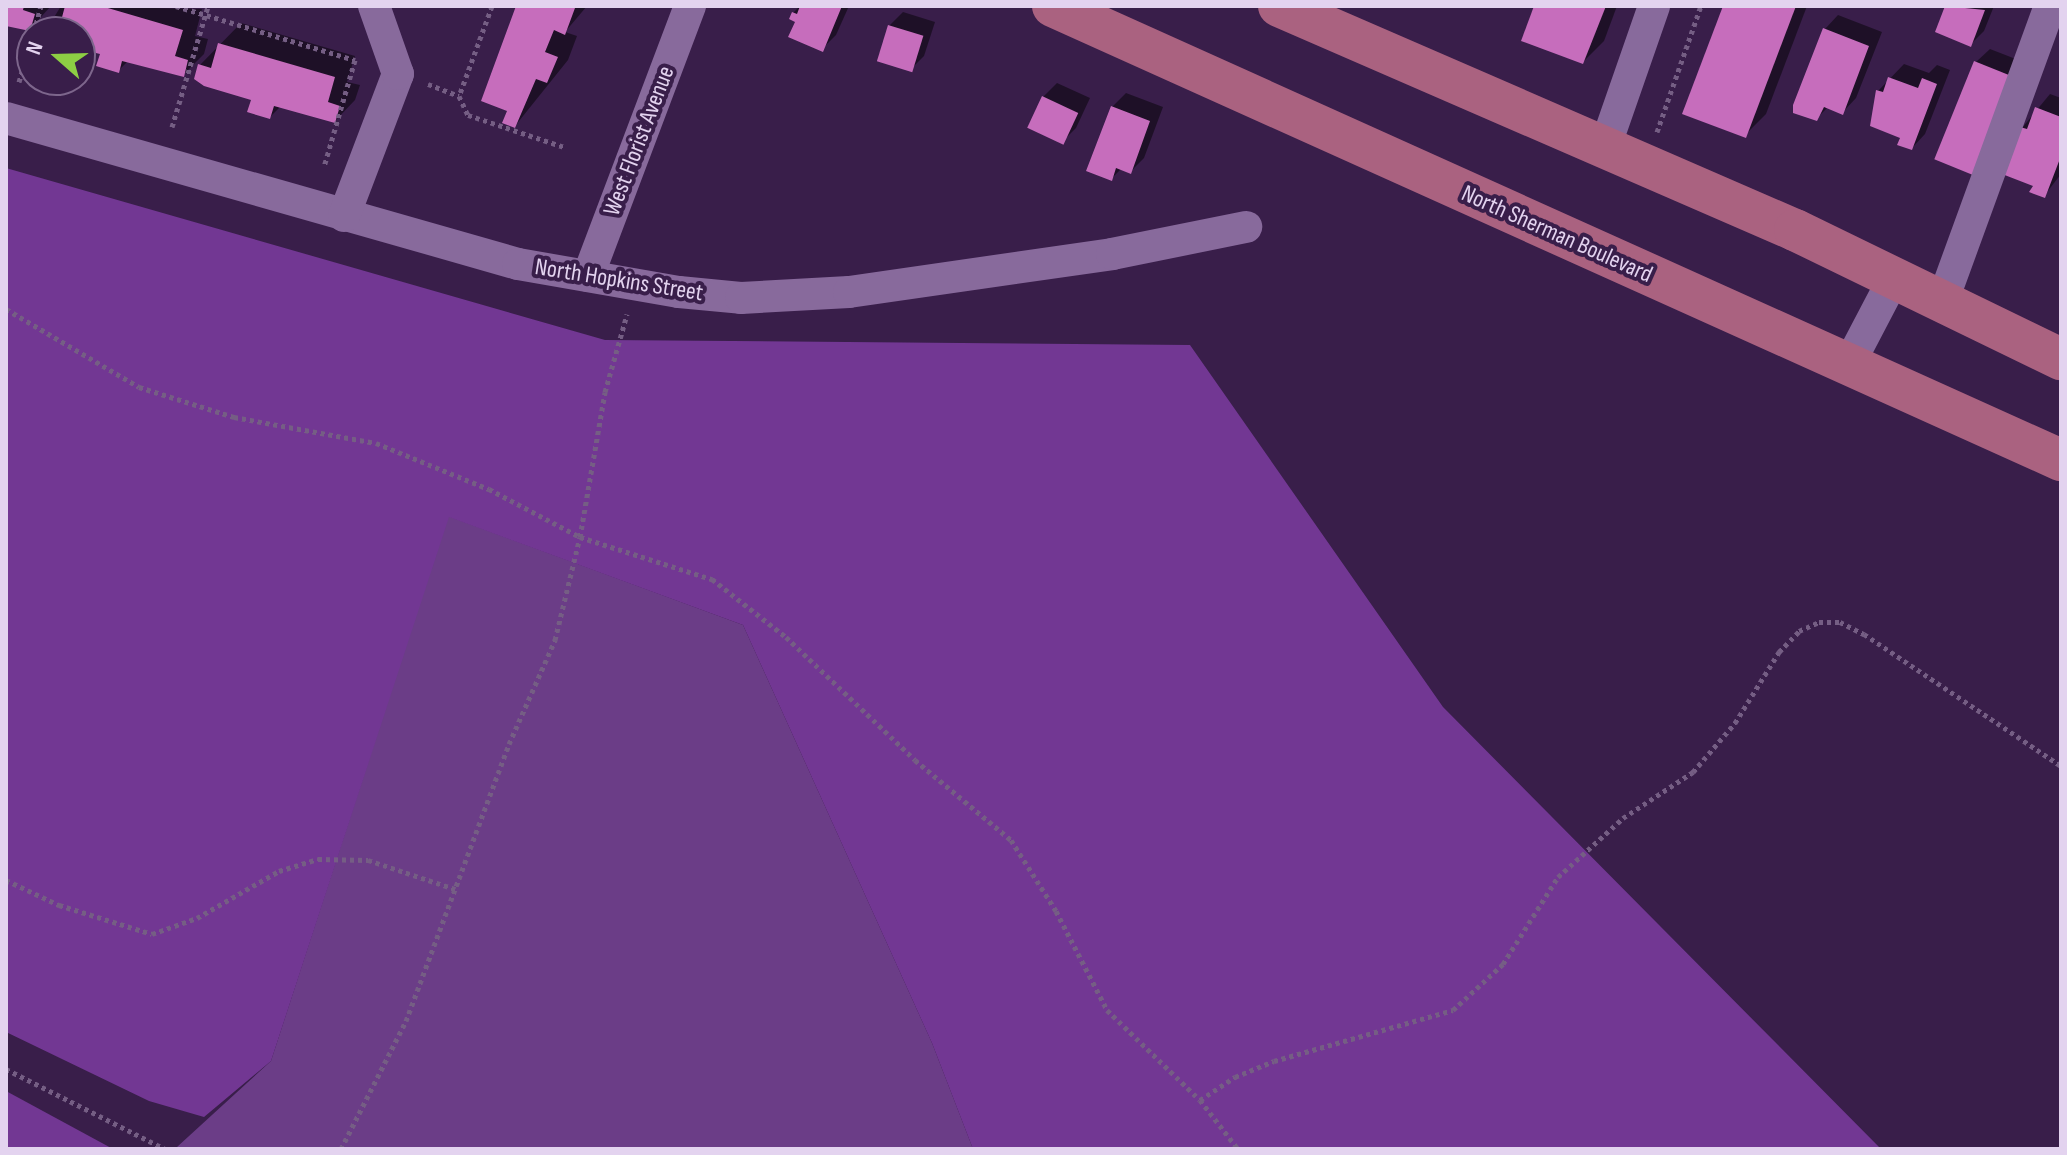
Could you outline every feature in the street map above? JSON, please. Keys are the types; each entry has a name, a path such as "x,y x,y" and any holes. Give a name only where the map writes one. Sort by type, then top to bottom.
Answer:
{"main road":[{"name":"North Sherman Boulevard","path":"1053,6 2061,460"},
{"path":"1279,6 1795,230 2061,359"}],"street":[{"path":"344,216 398,74 374,6"},
{"name":"West Florist Avenue","path":"588,276 690,6"},
{"path":"1605,147 1654,6"},
{"path":"1944,297 2050,6"},
{"name":"North Hopkins Street","path":"6,118 518,264 635,285 741,298 794,298 1112,254 1246,227"},
{"path":"1849,364 1893,280 2061,335"}],"path":[{"path":"176,6 355,60 323,173"},
{"path":"172,127 208,6"},
{"path":"492,6 459,96 468,115 564,147"},
{"path":"1655,136 1701,6"},
{"path":"341,1149 406,1021 455,889 555,640 580,537 605,392 635,285"},
{"path":"6,309 139,387 234,417 376,443 489,489 580,537 712,579 786,637 915,760 1011,840 1107,1010 1200,1100 1238,1149"},
{"path":"1200,1100 1235,1077 1274,1061 1453,1010 1503,964 1558,877 1623,818 1693,772 1735,723 1779,652 1799,631 1819,622 1840,622 1864,634 2061,766"},
{"path":"6,880 59,905 152,934 197,918 279,871 318,859 368,860 455,889"},
{"path":"6,1069 165,1149"}],"shaded area":[{"path":"6,168 605,340 1190,345 1443,707 1881,1149 973,1149 932,1043 743,625 449,517 271,1061 204,1117 149,1101 6,1032"},
{"path":"448,516 743,625 932,1043 973,1149 177,1147 271,1061"},
{"path":"6,1091 113,1149 6,1149"}],"building":[{"path":"6,6 24,6 23,10 35,14 16,16 16,28 6,26"},
{"path":"65,6 101,6 183,30 175,56 188,60 184,77 122,61 119,73 96,66 100,54 96,53 96,16 62,16"},
{"path":"516,6 575,8 565,35 554,30 545,52 558,57 547,83 536,79 515,128 502,123 507,111 481,101"},
{"path":"800,6 842,6 823,52 788,37 795,22 789,19 792,12 797,14"},
{"path":"1534,6 1606,6 1583,64 1521,41"},
{"path":"1723,6 1796,6 1746,138 1682,114"},
{"path":"1945,6 1985,10 1971,47 1935,32"},
{"path":"888,25 923,36 912,72 877,61"},
{"path":"1823,28 1869,46 1843,115 1824,107 1817,121 1793,113 1793,105"},
{"path":"218,43 335,77 328,102 340,106 335,123 274,106 270,119 247,112 251,100 204,86 194,79 198,64 211,68"},
{"path":"1974,61 2014,77 1974,175 1934,159"},
{"path":"1888,77 1918,88 1922,78 1937,84 1912,150 1897,145 1900,138 1870,126 1876,90 1883,92"},
{"path":"1042,96 1078,113 1063,145 1027,128"},
{"path":"1111,106 1150,121 1131,174 1116,168 1112,181 1086,171"},
{"path":"2035,107 2061,117 2061,156 2045,198 2029,192 2033,186 2002,174 2020,127 2027,129"}]}
